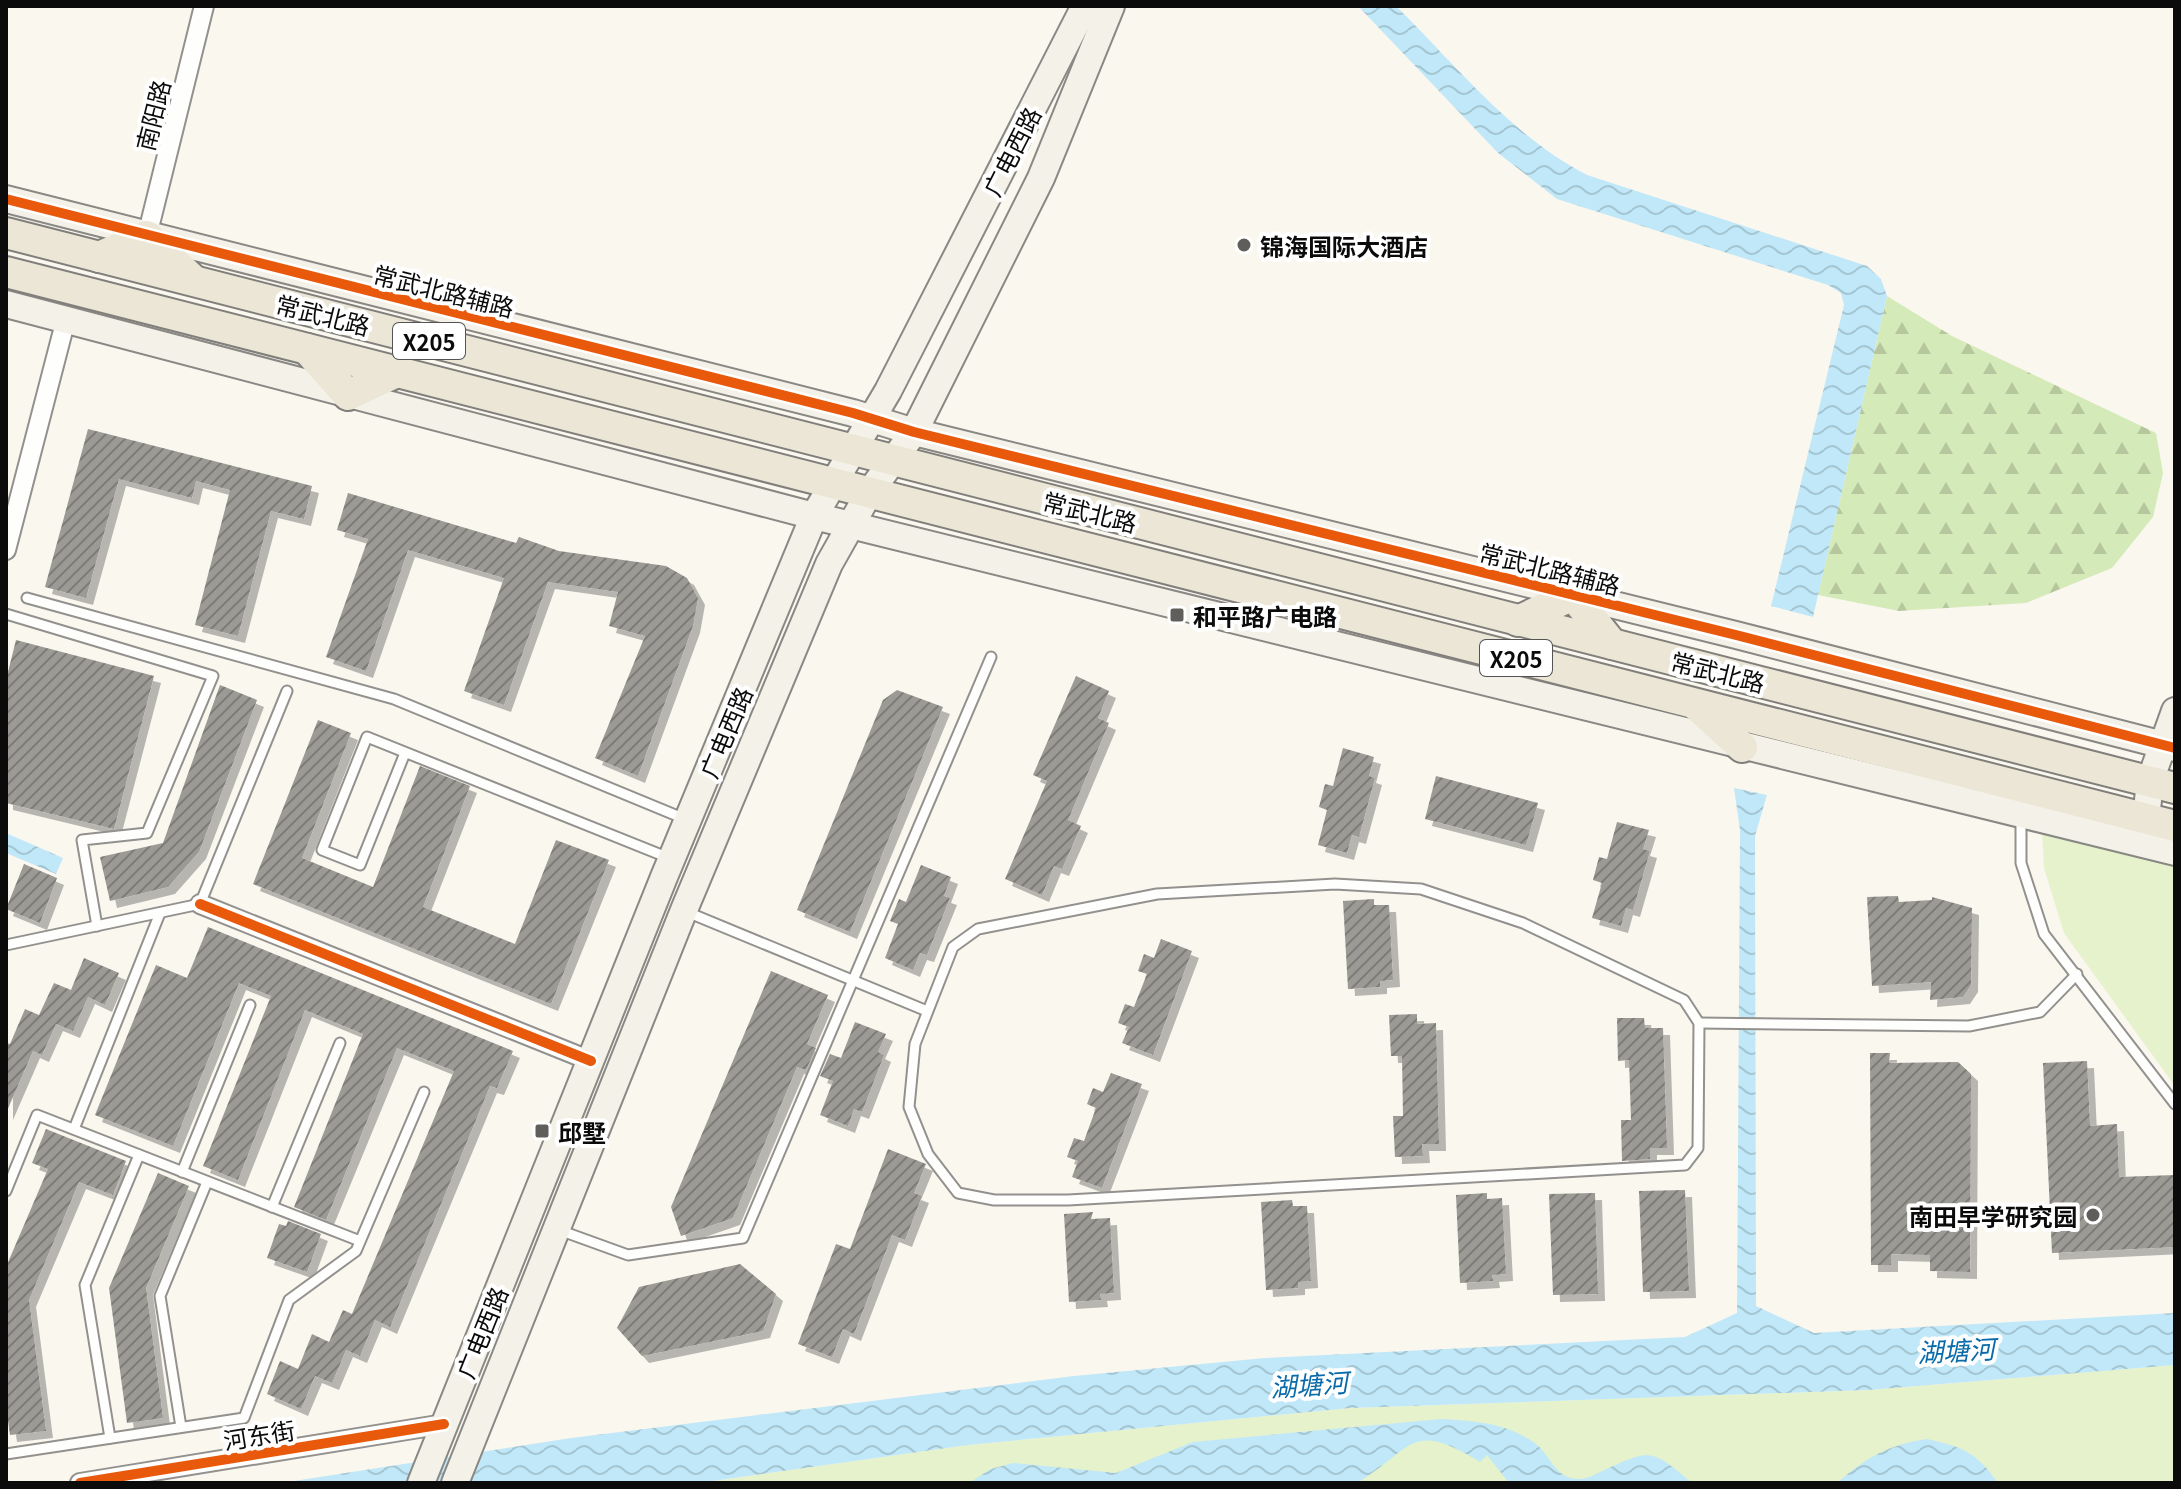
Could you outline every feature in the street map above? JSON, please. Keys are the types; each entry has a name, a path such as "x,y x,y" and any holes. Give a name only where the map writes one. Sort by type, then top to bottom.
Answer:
{"main road":[{"name":"常武北路","path":"6,233 1612,644 2161,811"},
{"path":"99,257 147,236 194,281"},
{"name":"常武北路","path":"6,272 1693,703 2161,811"},
{"path":"307,349 348,395 397,372"},
{"path":"1518,621 1573,595 1612,644"},
{"path":"1693,703 1742,747"}],"street":[{"name":"南阳路","path":"147,236 204,6"},
{"name":"广电西路","path":"421,1483 672,859 814,516 872,420 1085,6"},
{"name":"广电西路","path":"455,1483 684,910 829,564 890,460 914,432 1041,178 1111,6"},
{"name":"常武北路辅路","path":"6,199 914,432 2168,746"},
{"path":"6,304 814,516 2021,815 2161,811"},
{"path":"6,550 66,319"},
{"path":"2175,711 2161,811 2175,852"},
{"path":"200,904 591,1061"},
{"name":"河东街","path":"80,1483 444,1424"}],"lane":[{"path":"27,598 394,699 688,820"},
{"path":"6,614 213,676 147,833 82,840 97,926"},
{"path":"556,1229 628,1255 743,1238 991,657"},
{"path":"6,945 200,904 287,691"},
{"path":"405,753 360,865 322,850 367,737 672,859"},
{"path":"2021,815 2021,863 2044,934 2175,1104"},
{"path":"1335,884 1421,889 1523,923 1684,1000 1699,1023 1698,1148 1685,1165 1084,1200 994,1200 958,1193 928,1154 909,1107 915,1044 953,947 978,929 1157,894 1335,884"},
{"path":"684,910 927,1011"},
{"path":"74,1129 160,913"},
{"path":"1699,1023 1969,1026 2040,1012 2077,974"},
{"path":"182,1172 250,1005"},
{"path":"272,1207 340,1043"},
{"path":"6,1454 244,1418 289,1300 356,1251 424,1092"},
{"path":"6,1191 37,1115 360,1241"},
{"path":"110,1438 85,1285 139,1155"},
{"path":"181,1427 160,1296 207,1182"}],"green space":[{"path":"1887,296 1952,336 2156,433 2163,473 2153,517 2112,568 2026,603 1899,611 1818,595"},
{"path":"2042,828 2175,864 2175,1086 2064,933 2044,868"},
{"path":"2175,1365 2175,1483 699,1483 968,1445 1350,1408 1868,1390"}],"water":[{"path":"1358,6 1396,6 1509,120 1534,141 1587,175 1867,266 1881,279 1887,296 1813,617 1771,606 1844,305 1841,293 1828,285 1557,199 1498,153"},
{"name":"湖塘河","path":"1734,788 1767,795 1755,836 1756,1306 1814,1333 2175,1313 2175,1365 1868,1390 1350,1408 968,1445 699,1483 281,1483 571,1438 1074,1376 1265,1358 1685,1337 1737,1313 1740,830"},
{"path":"6,833 63,858 56,874 6,853"},
{"path":"1441,1419 1503,1427 1536,1444 1560,1472 1571,1478 1586,1478 1630,1459 1649,1455 1667,1463 1692,1483 1509,1483 1487,1455 1480,1462 1439,1442 1425,1441 1414,1443 1357,1483 969,1483 991,1469 1013,1463 1116,1473 1193,1442"},
{"path":"1927,1439 1968,1452 1983,1464 1998,1483 1837,1483 1879,1454 1901,1444"}],"building":[{"path":"88,429 312,486 304,519 271,511 238,636 195,625 230,490 196,481 192,498 119,479 86,598 45,587"},
{"path":"348,493 516,543 519,537 559,551 666,566 687,578 698,598 693,626 638,776 595,758 645,636 609,626 618,592 548,582 504,705 464,691 504,578 408,550 366,671 326,657 368,539 337,530"},
{"path":"16,640 154,676 114,829 6,803 6,680"},
{"path":"1076,676 1109,691 1098,718 1109,723 1068,820 1081,826 1062,869 1054,866 1042,895 1005,879 1047,781 1033,775"},
{"path":"220,685 257,700 199,852 168,887 110,901 100,857 163,843"},
{"path":"897,690 943,707 850,932 797,910 883,700"},
{"path":"318,720 351,733 302,858 373,887 420,766 470,786 423,907 515,944 556,840 609,860 551,1004 253,884"},
{"path":"1343,748 1374,757 1369,776 1375,778 1359,837 1352,835 1347,853 1318,845 1327,810 1319,807 1325,784 1333,786"},
{"path":"1436,776 1538,803 1526,845 1425,819"},
{"path":"1617,822 1649,830 1643,849 1650,851 1633,910 1626,908 1621,926 1592,918 1602,883 1593,880 1599,857 1607,859"},
{"path":"24,864 57,878 40,923 6,909"},
{"path":"921,865 951,877 944,896 950,898 927,955 920,953 913,970 885,958 898,924 890,921 899,899 906,902"},
{"path":"1898,896 1899,902 1932,900 1932,897 1972,908 1971,985 1963,997 1930,1000 1931,982 1872,986 1867,897"},
{"path":"1374,899 1374,905 1389,905 1393,980 1380,981 1380,987 1348,989 1343,901"},
{"path":"208,927 513,1051 497,1088 490,1086 390,1327 375,1320 360,1356 346,1350 332,1383 315,1376 301,1409 267,1394 280,1361 298,1369 312,1334 329,1342 343,1310 352,1314 454,1071 397,1048 326,1220 294,1207 363,1034 305,1010 238,1180 203,1166 271,996 239,983 173,1146 95,1115 156,965 187,978"},
{"path":"1161,939 1192,951 1153,1055 1122,1043 1129,1027 1118,1023 1125,1004 1134,1007 1147,974 1138,971 1144,954 1154,958"},
{"path":"84,958 119,973 105,1005 88,997 73,1031 56,1024 42,1055 33,1051 6,1113 6,1043 10,1044 25,1009 39,1015 54,983 71,990"},
{"path":"771,971 828,995 807,1044 816,1048 806,1070 797,1067 733,1218 681,1236 671,1207"},
{"path":"1417,1014 1417,1024 1436,1023 1439,1144 1422,1144 1423,1156 1395,1157 1393,1116 1403,1116 1402,1056 1391,1056 1389,1015"},
{"path":"1617,1018 1644,1018 1645,1028 1663,1028 1667,1148 1650,1148 1650,1159 1622,1161 1621,1120 1631,1120 1629,1060 1618,1061"},
{"path":"855,1022 886,1034 878,1052 884,1055 862,1112 854,1109 848,1126 820,1115 833,1081 820,1076 830,1054 841,1058"},
{"path":"1870,1053 1890,1053 1889,1063 1958,1062 1971,1074 1970,1272 1930,1271 1930,1255 1891,1254 1891,1265 1871,1265"},
{"path":"2087,1061 2090,1126 2117,1124 2119,1177 2175,1175 2175,1247 2052,1253 2043,1063"},
{"path":"1111,1073 1142,1084 1102,1188 1072,1177 1078,1161 1067,1157 1074,1138 1084,1141 1096,1108 1087,1104 1093,1088 1103,1092"},
{"path":"46,1129 126,1161 113,1195 79,1182 29,1300 46,1431 10,1435 6,1407 6,1267 48,1169 32,1163"},
{"path":"888,1149 926,1164 914,1193 922,1196 905,1240 892,1235 854,1334 843,1329 832,1357 798,1344 836,1244 850,1249"},
{"path":"158,1173 189,1186 146,1288 163,1418 127,1423 109,1288"},
{"path":"1685,1190 1689,1291 1643,1292 1639,1191"},
{"path":"1487,1193 1487,1199 1502,1198 1506,1274 1492,1275 1493,1281 1460,1283 1456,1195"},
{"path":"1595,1193 1598,1294 1553,1295 1549,1194"},
{"path":"1292,1200 1293,1206 1307,1206 1311,1281 1298,1282 1298,1288 1266,1290 1261,1202"},
{"path":"1093,1212 1091,1219 1110,1218 1114,1293 1100,1294 1101,1300 1069,1302 1064,1214"},
{"path":"288,1221 321,1234 307,1272 267,1258 279,1224 286,1226"},
{"path":"740,1264 776,1294 763,1331 642,1356 617,1328 639,1287"}],"cycle path":[{"path":"6,199 853,413 914,432 1736,635 2175,748"},
{"path":"200,904 591,1061"},
{"path":"80,1483 444,1424"}],"place":[{"name":"锦海国际大酒店","path":"1244,245"},
{"name":"和平路广电路","path":"1177,615"},
{"name":"邱墅","path":"542,1131"},
{"name":"南田早学研究园","path":"2093,1215"}]}
